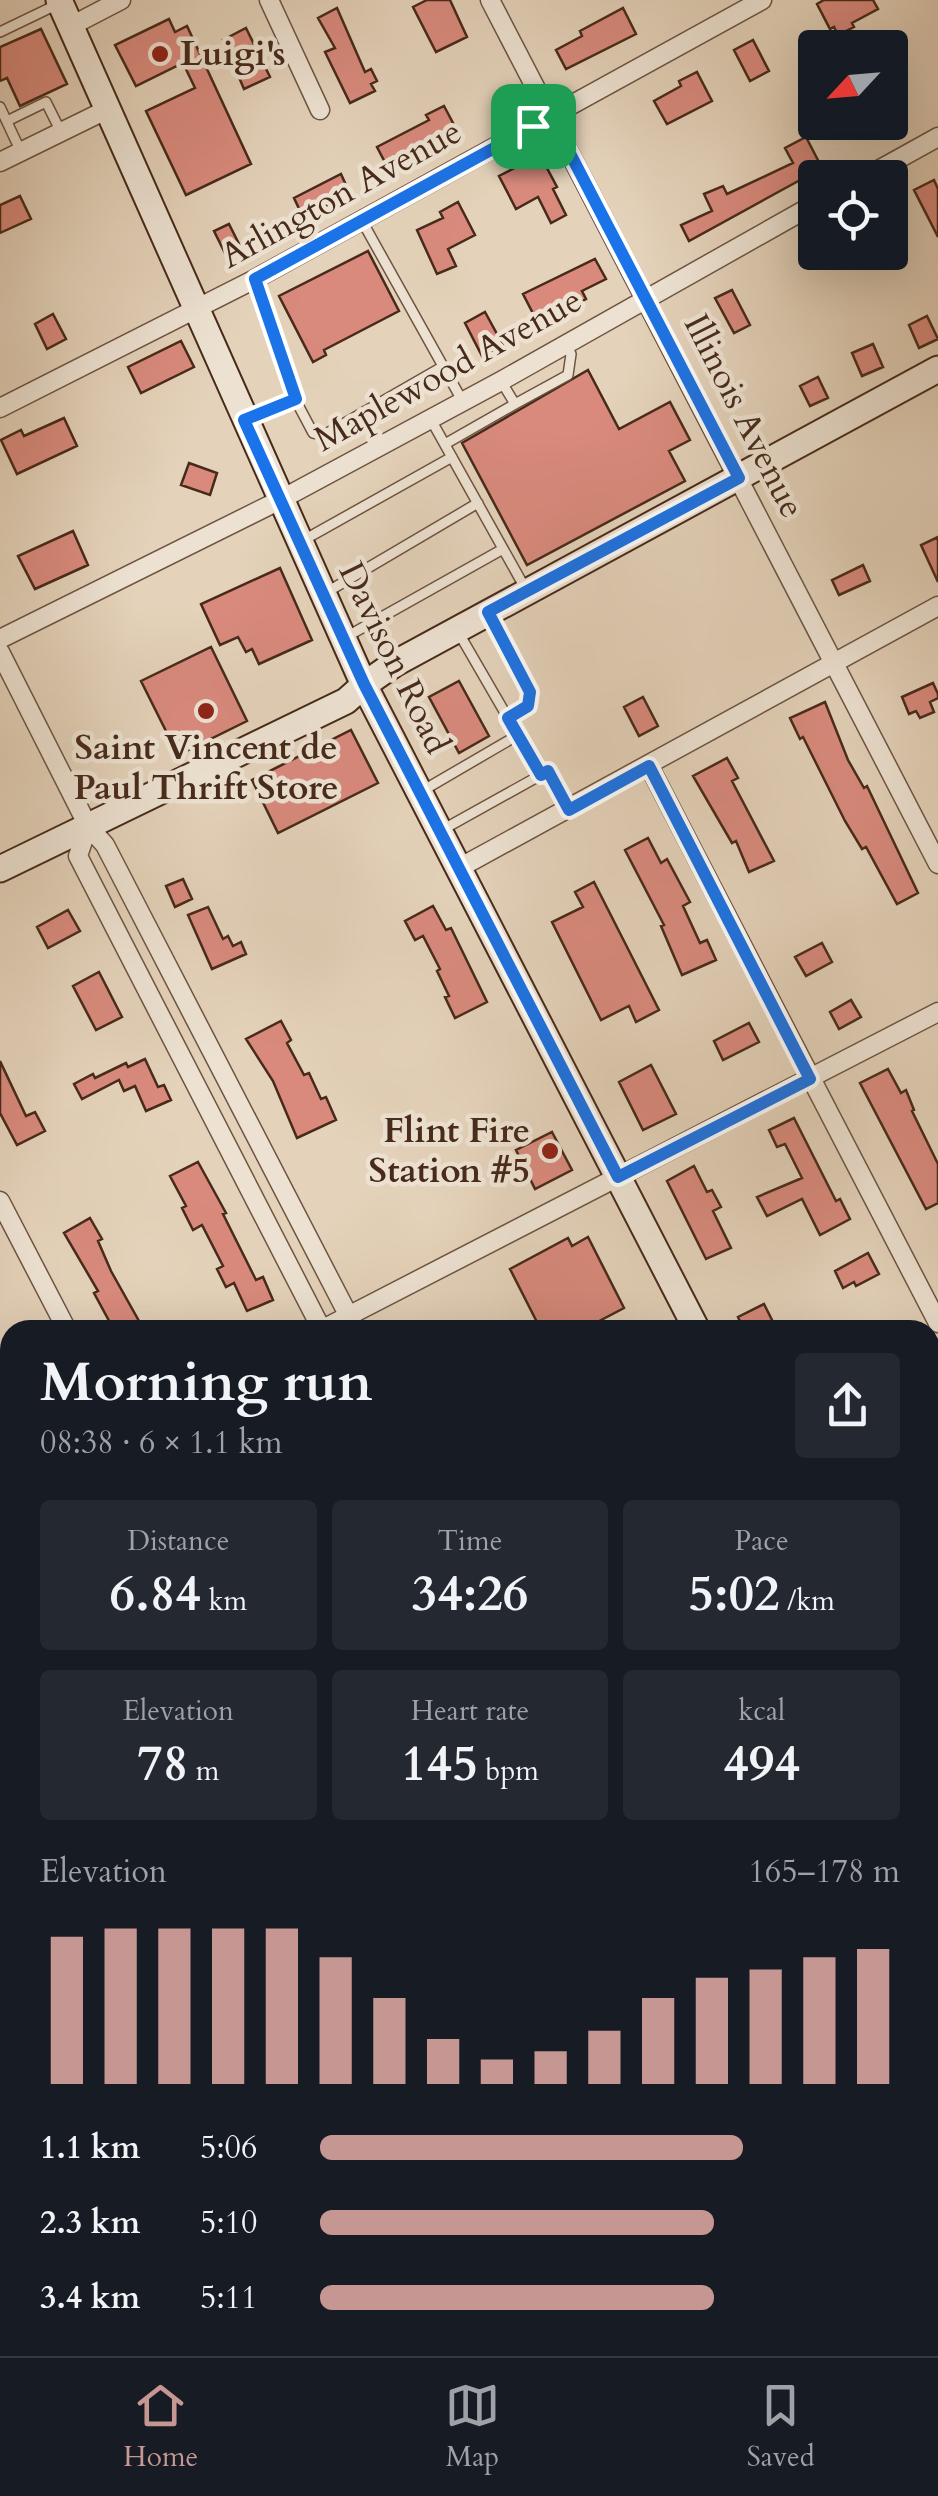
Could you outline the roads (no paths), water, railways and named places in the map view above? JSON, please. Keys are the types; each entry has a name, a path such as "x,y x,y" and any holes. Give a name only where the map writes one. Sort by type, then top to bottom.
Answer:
{"main road":[{"name":"Davison Road","path":"63,10 364,684 692,1320"},
{"path":"0,869 346,701 364,684 457,629 938,370"}],"street":[{"path":"63,10 121,0"},
{"path":"269,0 320,110"},
{"name":"Illinois Avenue","path":"490,0 938,864"},
{"name":"Arlington Avenue","path":"0,408 255,279 762,0"},
{"path":"0,162 106,110"},
{"path":"896,160 938,136"},
{"name":"Maplewood Avenue","path":"0,639 280,500 798,213"},
{"path":"459,868 938,606"},
{"path":"0,652 88,826 105,845 350,1320"},
{"path":"649,766 936,1320"},
{"path":"88,826 78,856 317,1320"},
{"path":"357,1320 618,1177 938,1012"},
{"path":"0,1201 62,1320"}],"lane":[{"path":"0,32 63,10"},
{"path":"7,121 46,102 61,132"},
{"path":"0,107 21,152"},
{"path":"362,220 462,402"},
{"path":"255,279 296,399 313,433 324,435 444,366"},
{"path":"445,444 568,375 571,354 566,343"},
{"path":"501,381 515,404"},
{"path":"244,420 296,399"},
{"path":"430,418 526,591"},
{"path":"299,542 452,456"},
{"path":"324,594 478,503"},
{"path":"344,638 504,549"},
{"path":"488,612 530,692 528,706 508,718"},
{"path":"457,629 541,775"},
{"path":"420,792 518,735"},
{"path":"440,832 548,771 569,810"}],"place":[{"name":"Luigi's","path":"160,54"},
{"name":"Saint Vincent de Paul Thrift Store","path":"206,711"},
{"name":"Flint Fire Station #5","path":"550,1151"}]}
